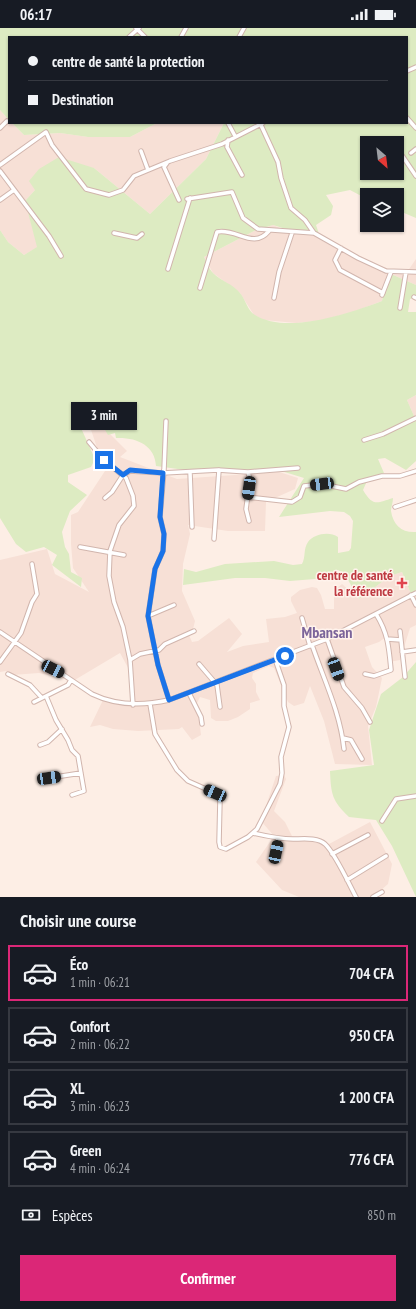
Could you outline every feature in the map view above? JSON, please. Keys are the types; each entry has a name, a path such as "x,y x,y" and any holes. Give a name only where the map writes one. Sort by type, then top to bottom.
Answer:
{"street":[{"path":"130,36 138,28 144,36"},
{"path":"408,119 416,128"},
{"path":"0,128 7,121"},
{"path":"229,124 235,136"},
{"path":"0,165 46,132 56,150 86,189 109,196 122,190 134,176 228,140 259,124"},
{"path":"261,124 278,162 281,178 291,208 304,220 314,233 358,258 392,272 416,272"},
{"path":"228,140 228,147 242,175"},
{"path":"411,153 416,149"},
{"path":"141,151 148,170"},
{"path":"404,158 416,176"},
{"path":"168,162 164,167 179,200"},
{"path":"0,171 61,256"},
{"path":"0,200 14,190"},
{"path":"168,269 188,198 232,192 243,218 258,229 292,233 314,233"},
{"path":"200,288 217,232 223,231 255,240 264,236 269,231"},
{"path":"114,233 137,238 142,234"},
{"path":"274,298 279,272 292,233"},
{"path":"341,248 335,260 340,270 382,294 392,272"},
{"path":"400,308 406,272"},
{"path":"364,440 383,434 416,418"},
{"path":"166,421 160,517 164,534 163,551 155,569 148,616 155,651 169,700"},
{"path":"89,442 104,460 123,475 132,491 134,506 119,525 110,554 108,576 114,602 124,627 130,660 133,705"},
{"path":"105,498 112,492 123,475 130,470 163,473 219,470 248,472 298,468"},
{"path":"214,539 219,470"},
{"path":"247,497 292,502 300,497 304,486 322,484 346,489 359,482 382,476 400,476 416,471"},
{"path":"190,472 192,527"},
{"path":"248,472 250,480 246,509 249,521"},
{"path":"395,507 416,500"},
{"path":"80,547 110,554 124,555"},
{"path":"0,662 16,642 21,633 32,602 37,594 32,564"},
{"path":"0,632 71,680 83,690 104,700 133,705 150,704 169,700 189,693 311,646 416,593"},
{"path":"411,595 416,605"},
{"path":"148,616 174,605"},
{"path":"365,674 374,676 391,670 387,639 384,628 376,614"},
{"path":"302,618 311,646 337,709 344,749"},
{"path":"130,660 140,654 159,650 165,644 194,631"},
{"path":"400,631 405,677"},
{"path":"327,639 344,687 370,722"},
{"path":"387,639 401,640"},
{"path":"402,652 416,650"},
{"path":"150,704 155,734 181,775 188,781 215,793 220,799 220,847 226,849 253,833 260,824 280,784 282,757 289,731 284,706 284,685 275,659"},
{"path":"199,664 215,682 218,689 220,707"},
{"path":"8,674 30,685 44,697 72,750 78,756 84,790 72,795"},
{"path":"34,702 68,685 71,680"},
{"path":"189,693 202,717 202,724"},
{"path":"40,745 48,742 62,729"},
{"path":"343,738 351,740 362,759"},
{"path":"49,778 81,773"},
{"path":"382,821 396,799 416,796"},
{"path":"253,833 278,838 299,838 326,844 356,897"},
{"path":"332,854 368,834"},
{"path":"275,861 278,838"},
{"path":"347,880 386,856"},
{"path":"373,897 382,892"}],"shaded area":[{"path":"0,110 8,119 8,124 13,124 24,135 60,133 88,137 130,137 155,124 224,124 206,159 150,214 94,168 35,190 25,201 38,247 24,255 8,242 0,230"},
{"path":"273,225 285,230 302,234 319,234 373,263 405,275 416,259 416,285 391,274 385,286 382,301 353,312 319,321 296,323 264,320 254,315 240,293 213,273 204,257 256,230"},
{"path":"416,395 416,416 414,416 407,400"},
{"path":"100,424 127,451 120,457 177,479 279,472 298,478 295,489 266,502 265,531 228,531 188,525 190,534 183,564 182,591 195,621 193,629 188,633 192,642 198,641 229,618 242,634 227,652 243,646 269,642 266,619 285,617 297,613 291,601 291,597 300,590 312,587 317,588 321,595 325,609 334,609 334,591 342,584 359,599 390,576 402,572 411,594 416,593 416,625 410,628 400,660 389,662 386,637 379,642 365,647 372,667 382,678 376,707 368,726 372,765 335,764 324,721 310,686 304,703 294,706 288,702 274,668 269,666 253,673 252,678 256,684 256,692 260,700 250,703 250,709 238,717 228,721 216,721 211,718 210,700 200,697 197,703 201,735 192,740 182,727 179,729 138,731 113,729 100,725 90,727 103,700 133,705 132,675 120,653 73,681 39,673 12,675 6,671 0,672 0,560 47,549 55,574 89,592 73,568 71,515 78,512 105,471 90,427"},
{"path":"284,775 286,779 274,811 285,822 292,836 321,840 329,844 370,822 392,864 388,884 373,897 299,897 282,890 256,862 274,836 261,821 276,776"}],"green space":[{"path":"0,28 416,28 416,218 404,213 404,188 360,188 360,195 350,190 326,195 333,206 331,215 316,225 319,234 302,234 273,225 256,230 204,257 213,273 234,287 240,293 252,313 268,321 301,323 336,316 382,301 385,286 391,274 416,285 416,297 410,299 408,312 416,312 416,395 407,400 414,416 416,416 416,461 406,470 385,458 378,459 384,473 367,481 363,490 370,499 376,502 393,498 391,511 396,524 406,531 416,532 416,592 411,594 402,572 390,576 359,599 344,573 338,570 315,579 290,581 265,578 235,578 183,585 184,569 196,572 225,564 274,561 293,565 302,564 308,542 314,537 322,534 330,534 338,537 338,553 349,551 351,548 353,521 350,516 344,512 330,511 279,517 304,478 278,470 207,473 156,466 152,453 143,444 131,439 116,438 115,433 108,435 101,423 81,428 95,459 91,467 68,475 68,482 87,495 70,511 62,532 65,547 69,554 71,572 82,578 81,587 52,565 57,555 44,547 26,552 16,544 0,518 0,230 8,242 24,255 37,247 25,201 35,190 29,181 39,169 59,157 94,168 150,214 206,159 224,124 408,124 408,36 8,36 8,119 0,110"},
{"path":"13,124 155,124 130,137 88,137 60,133 24,135"},
{"path":"416,662 416,897 392,846 376,820 349,817 339,806 332,791 330,771 374,765 369,730 381,694 403,677"}],"place":[{"name":"centre de santé la référence","path":"402,583"}],"district":[{"name":"Mbansan","path":"327,632"}],"route":[{"path":"104,460 123,475 130,470 163,473 160,517 164,534 163,551 155,569 148,616 158,665 169,700 285,656"}]}
